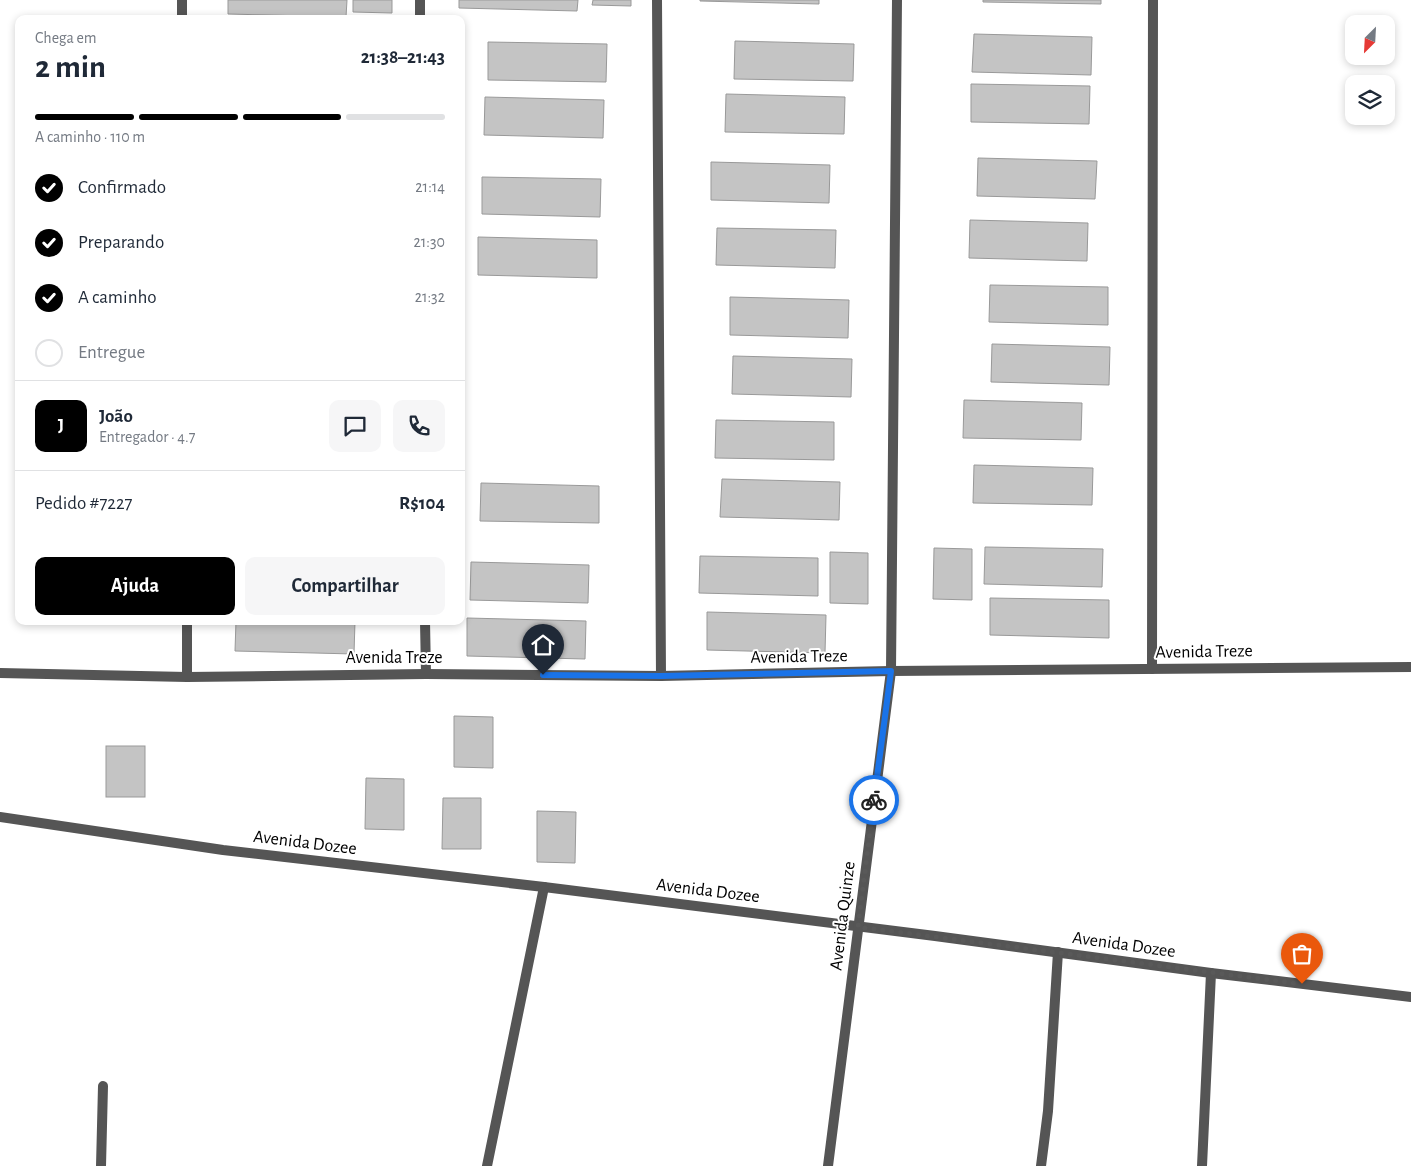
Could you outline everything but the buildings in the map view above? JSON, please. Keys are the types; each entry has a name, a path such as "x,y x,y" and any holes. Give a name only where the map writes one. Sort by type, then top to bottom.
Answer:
{"street":[{"path":"182,0 182,15"},
{"path":"420,0 420,15"},
{"path":"657,0 661,676"},
{"name":"Avenida Quinze","path":"828,1166 891,671 897,0"},
{"path":"1152,669 1153,0"},
{"path":"187,625 187,677"},
{"path":"425,625 426,674"},
{"name":"Avenida Treze","path":"0,673 187,677 426,674 661,676 891,671 1411,667"},
{"name":"Avenida Dozee","path":"0,817 223,850 544,887 1411,998"},
{"path":"487,1166 544,887"},
{"path":"1041,1166 1048,1111 1058,952"},
{"path":"1202,1166 1211,973"},
{"path":"101,1166 103,1086"}],"way so far":[{"path":"874,800 858,927 1302,984"}],"route":[{"path":"543,675 661,676 891,671 874,800"}]}
